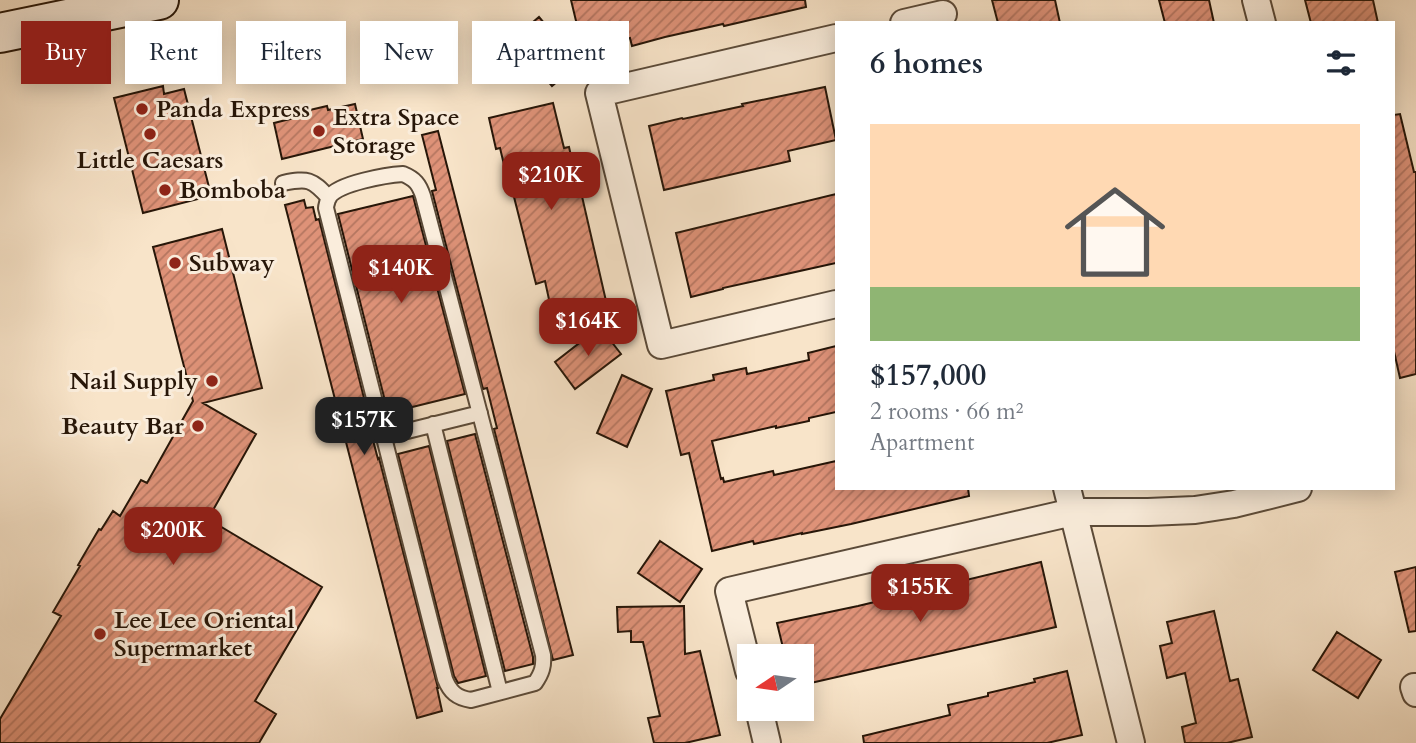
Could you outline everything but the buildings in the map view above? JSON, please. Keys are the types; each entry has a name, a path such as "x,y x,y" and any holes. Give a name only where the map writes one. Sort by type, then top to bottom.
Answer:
{"main road":[{"path":"0,33 159,0"}],"street":[{"path":"1256,0 1261,21"},
{"path":"911,21 942,12"},
{"path":"835,38 599,93 662,345 835,304"},
{"path":"742,644 729,591 1070,500 1148,512 1195,510 1234,505 1290,490"},
{"path":"1070,500 1131,743"},
{"path":"762,721 767,743"}],"lane":[{"path":"403,174 413,178 420,186 543,655 544,664 535,682 471,700 454,695 448,687 327,217 329,198 342,188 392,175 403,174"},
{"path":"283,183 302,179 310,181 329,198"},
{"path":"383,437 480,412"},
{"path":"433,424 500,692"}],"place":[{"name":"Panda Express","path":"142,109"},
{"name":"Extra Space Storage","path":"319,131"},
{"name":"Little Caesars","path":"150,134"},
{"name":"Bomboba","path":"165,190"},
{"name":"Subway","path":"175,263"},
{"name":"Nail Supply","path":"212,381"},
{"name":"Beauty Bar","path":"198,426"},
{"name":"Lee Lee Oriental Supermarket","path":"100,634"}]}
